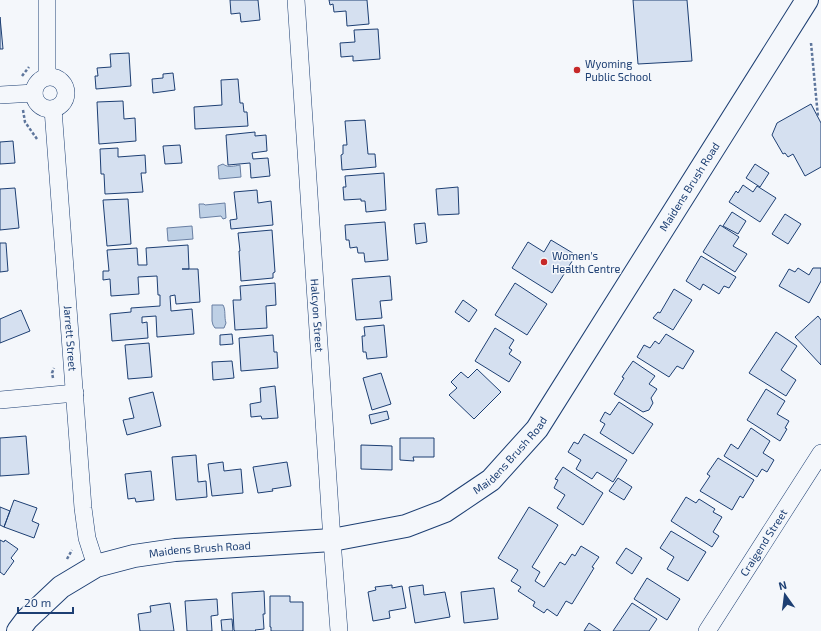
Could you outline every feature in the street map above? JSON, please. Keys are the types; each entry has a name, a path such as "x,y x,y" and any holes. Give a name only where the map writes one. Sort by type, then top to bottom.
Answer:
{"street":[{"path":"47,0 47,77"},
{"name":"Halcyon Street","path":"296,0 339,631"},
{"name":"Maidens Brush Road","path":"18,631 27,619 61,587 96,566 134,556 175,550 332,540 406,526 445,511 491,480 541,422 807,0"},
{"path":"0,95 28,94 34,98 40,106 53,109 62,103 66,93 65,88 58,79 47,77 43,78 28,94"},
{"name":"Jarrett Street","path":"53,109 84,508 88,538 96,566"},
{"path":"0,400 75,393"},
{"name":"Craigend Street","path":"707,631 821,453"}],"path":[{"path":"811,43 818,117"},
{"path":"28,94 25,122 37,139"},
{"path":"54,396 52,373 55,366"},
{"path":"66,559 75,546"}],"water":[{"path":"223,164 229,166 240,165 241,177 219,179 218,166"},
{"path":"225,203 226,218 223,219 221,216 200,218 199,204 205,205"},
{"path":"192,226 193,239 168,241 167,228"},
{"path":"212,305 223,305 226,323 224,328 215,328 213,325"}],"building":[{"path":"230,0 258,0 260,20 241,22 240,13 231,14"},
{"path":"329,0 367,0 369,24 347,26 346,11 334,12 333,4 330,5"},
{"path":"633,0 687,0 692,61 638,64"},
{"path":"0,17 3,49 0,49"},
{"path":"378,29 380,59 353,61 353,56 341,57 340,43 355,42 354,30"},
{"path":"129,53 131,86 96,89 95,76 98,76 97,68 111,67 110,54"},
{"path":"173,73 175,90 153,93 152,79 163,78 163,74"},
{"path":"238,79 240,103 243,103 244,112 247,112 248,126 195,129 194,107 222,105 221,80"},
{"path":"123,101 124,119 135,118 136,141 99,144 97,102"},
{"path":"811,104 821,123 821,167 805,176 793,154 788,157 785,153 783,154 772,135 777,123"},
{"path":"365,120 368,154 375,154 376,167 342,170 341,155 343,154 343,145 347,145 345,121"},
{"path":"255,132 255,136 266,135 267,151 252,153 253,159 268,158 270,176 251,178 250,163 228,165 226,135"},
{"path":"13,141 15,163 0,164 0,142"},
{"path":"180,145 182,163 165,164 163,146"},
{"path":"118,148 118,157 145,155 146,173 141,173 143,192 105,194 104,174 101,174 100,149"},
{"path":"755,164 769,173 760,187 746,178"},
{"path":"384,173 386,210 366,212 365,201 361,201 361,199 344,200 343,187 346,187 345,176"},
{"path":"743,185 753,192 757,186 776,198 760,222 729,202 736,191 738,193"},
{"path":"458,187 459,214 438,215 436,189"},
{"path":"15,188 19,228 0,230 0,189"},
{"path":"257,190 258,203 271,201 273,225 231,229 230,220 237,219 234,192"},
{"path":"128,199 131,244 107,246 103,200"},
{"path":"732,212 746,221 738,234 723,226"},
{"path":"785,214 801,224 788,244 772,234"},
{"path":"385,222 388,260 365,262 364,253 358,253 357,247 350,248 349,240 346,240 345,225"},
{"path":"425,223 427,242 416,244 414,224"},
{"path":"720,225 739,237 733,246 747,254 735,272 703,252"},
{"path":"272,230 275,272 273,273 273,278 241,281 238,233"},
{"name":"Women's Health Centre","path":"551,240 576,255 552,293 512,268 528,242 544,252"},
{"path":"0,243 6,243 8,271 0,272"},
{"path":"188,245 189,269 198,269 200,302 176,304 175,295 170,296 171,311 192,309 194,334 157,337 156,316 142,317 142,323 147,322 148,338 112,341 110,314 131,312 131,308 160,306 160,295 158,295 157,276 138,277 139,294 111,296 110,279 103,280 103,271 109,271 107,250 137,248 138,265 147,265 146,248"},
{"path":"701,256 736,277 729,288 724,286 719,294 703,284 700,290 686,281"},
{"path":"798,268 809,275 813,268 821,268 821,281 809,303 779,286 789,269 795,272"},
{"path":"390,276 392,300 380,301 382,318 356,320 352,279"},
{"path":"275,283 276,305 266,306 267,328 235,330 233,300 241,300 240,286"},
{"path":"515,283 547,304 527,335 495,315"},
{"path":"674,289 692,300 673,330 653,318 658,312 660,313"},
{"path":"463,300 477,310 469,322 455,312"},
{"path":"21,310 30,331 0,343 0,319"},
{"path":"818,316 821,320 821,365 795,337"},
{"path":"384,325 387,357 367,359 366,352 363,352 362,336 365,336 364,327"},
{"path":"495,328 514,340 509,348 512,350 509,354 521,362 509,382 475,361"},
{"path":"776,332 797,346 781,370 796,380 786,396 749,373"},
{"path":"232,334 233,344 220,345 220,335"},
{"path":"666,334 694,351 683,369 677,366 669,377 637,357 644,345 650,348 655,341 659,344"},
{"path":"273,335 274,352 277,352 278,368 241,371 239,338"},
{"path":"149,343 152,377 128,379 125,345"},
{"path":"232,361 234,378 213,380 212,362"},
{"path":"633,361 655,376 649,384 657,389 651,398 653,403 649,410 643,412 614,394 624,378 622,377"},
{"path":"477,369 501,392 474,419 449,395 457,388 451,382 461,372 468,378"},
{"path":"381,373 391,404 372,410 363,378"},
{"path":"275,386 278,418 262,419 261,416 251,417 250,404 261,402 260,388"},
{"path":"766,389 785,401 777,414 789,421 785,428 787,429 780,441 747,420"},
{"path":"153,392 161,426 127,435 123,420 134,418 129,398"},
{"path":"619,402 653,424 633,454 600,433 605,424 600,421 605,412 610,415"},
{"path":"387,411 389,419 371,424 369,415"},
{"path":"751,428 770,441 763,453 774,460 767,472 762,469 757,477 724,456 731,444 738,449"},
{"path":"584,434 627,460 613,482 597,472 592,479 576,469 581,460 568,452 574,442 578,444"},
{"path":"26,436 29,474 0,476 0,438"},
{"path":"400,438 434,438 434,457 413,457 414,461 400,460"},
{"path":"361,445 392,446 392,470 361,469"},
{"path":"196,455 198,482 206,481 207,497 176,500 172,457"},
{"path":"718,458 754,480 743,498 740,496 732,510 700,491 710,476 707,474"},
{"path":"223,462 224,471 241,469 243,493 212,496 208,464"},
{"path":"287,462 291,486 258,493 253,467"},
{"path":"563,467 603,493 583,525 557,508 565,495 554,488 558,480 555,479"},
{"path":"151,471 154,500 136,502 135,498 128,499 125,474"},
{"path":"618,478 632,487 624,500 609,491"},
{"path":"686,497 696,503 699,499 715,509 713,512 722,517 713,532 719,536 712,547 671,521"},
{"path":"14,500 37,508 32,521 39,524 34,538 4,527"},
{"path":"0,507 10,511 4,527 0,525"},
{"path":"529,507 558,525 532,567 540,572 535,581 544,587 560,562 565,565 572,554 575,556 581,546 599,557 572,604 566,601 557,616 547,609 544,613 533,606 535,602 518,591 521,587 511,581 518,570 498,558"},
{"path":"671,531 706,552 688,581 667,569 674,557 660,548"},
{"path":"0,540 4,542 5,540 18,549 11,558 14,561 4,575 0,572"},
{"path":"626,548 642,558 632,574 616,563"},
{"path":"647,578 680,599 667,620 634,599"},
{"path":"392,585 392,588 402,586 406,608 389,611 390,618 373,621 368,592 376,590 375,587"},
{"path":"423,585 424,595 445,592 450,617 415,623 409,587"},
{"path":"494,588 498,619 464,623 461,592"},
{"path":"264,591 264,629 255,630 256,631 235,631 232,593"},
{"path":"270,596 290,596 290,602 303,602 303,631 271,631"},
{"path":"217,599 218,615 211,616 212,631 187,631 185,601"},
{"path":"170,603 174,631 140,631 138,614 151,612 150,606"},
{"path":"632,603 657,619 649,631 613,631"},
{"path":"232,619 233,631 222,631 221,620"},
{"path":"589,623 601,631 584,631"}],"place":[{"name":"Wyoming Public School","path":"577,70"},
{"name":"Women's Health Centre","path":"544,262"}]}
